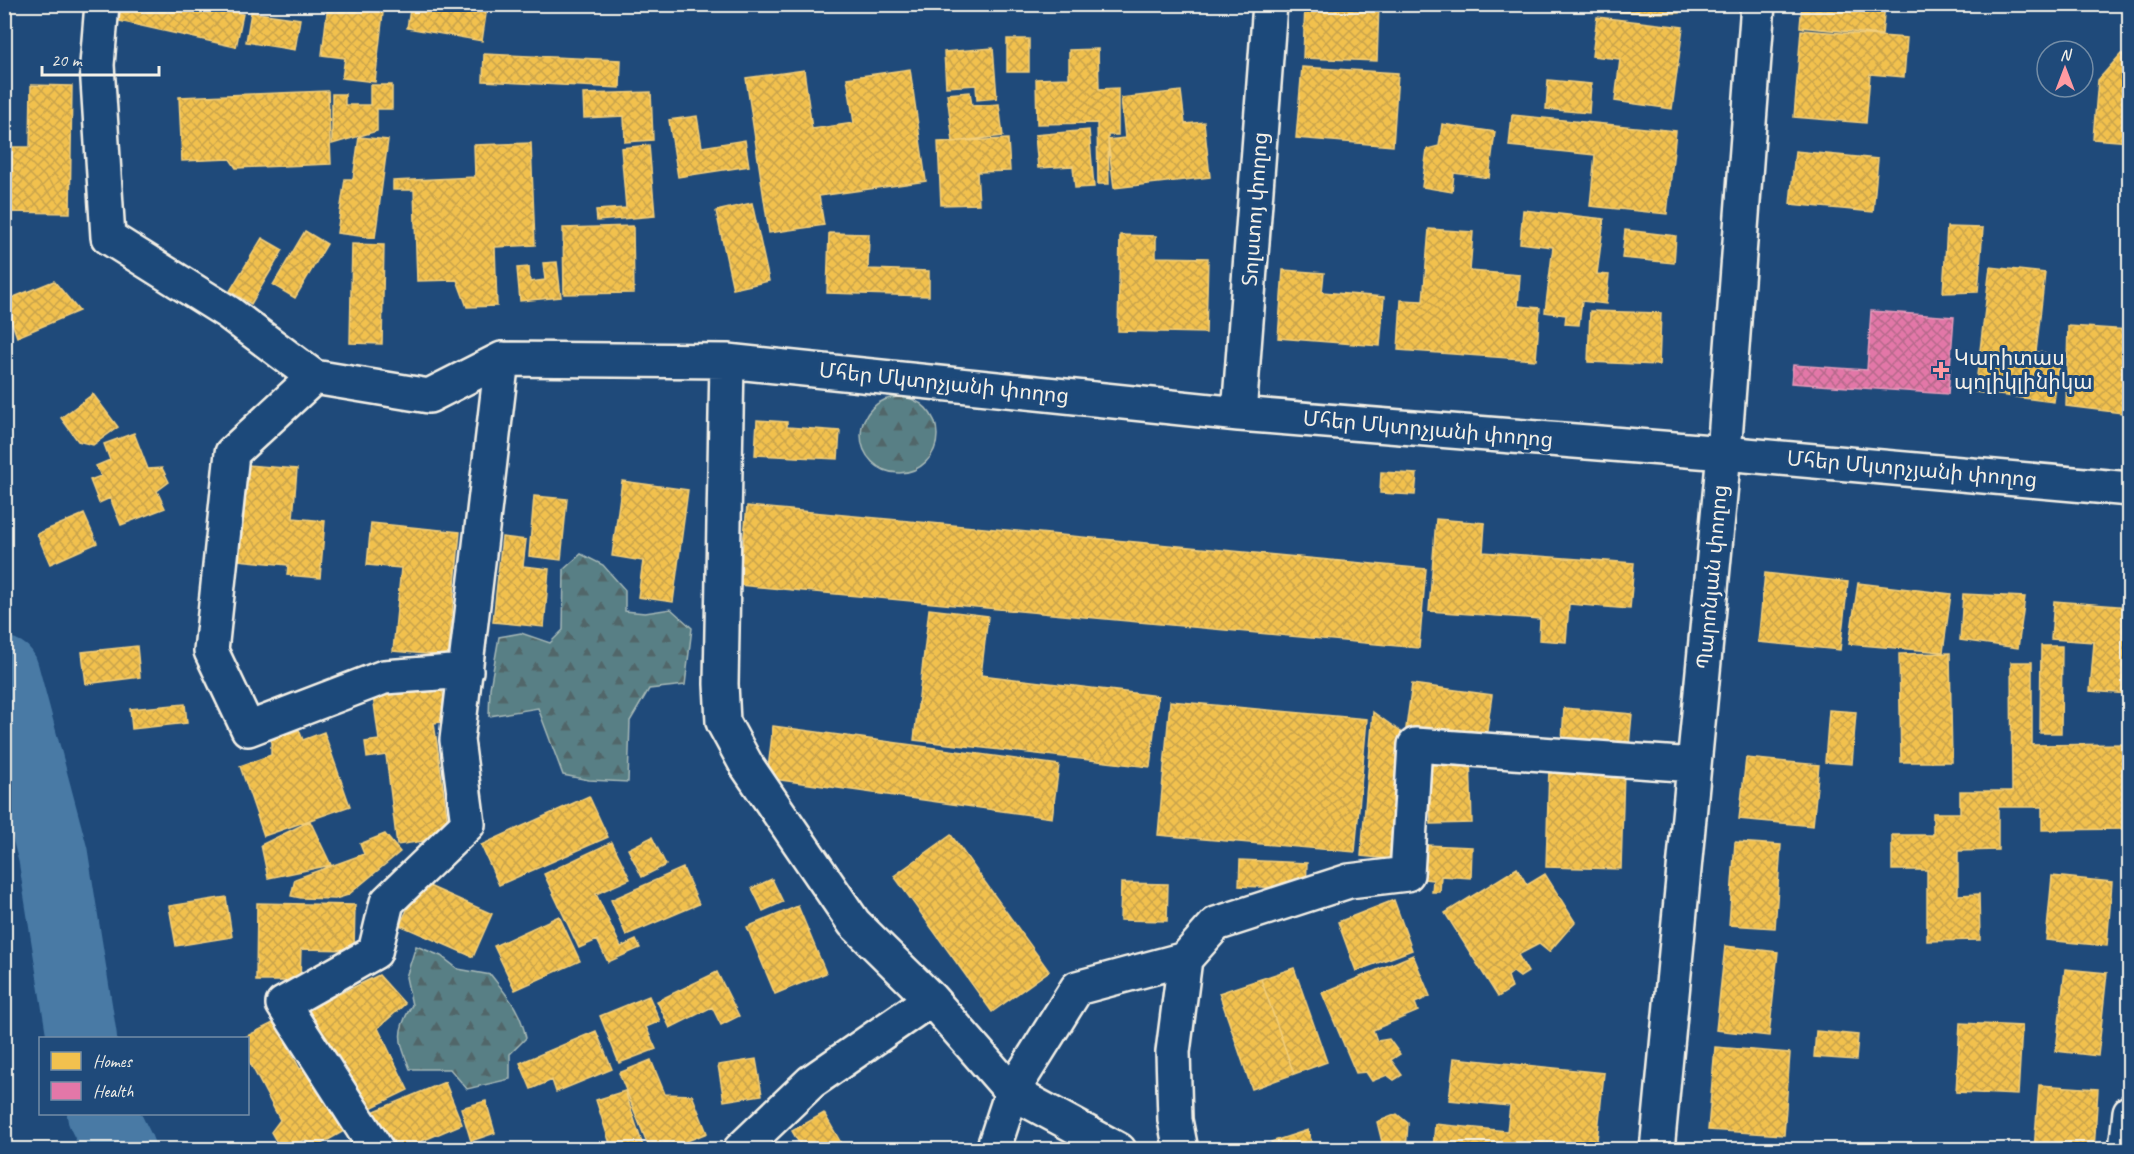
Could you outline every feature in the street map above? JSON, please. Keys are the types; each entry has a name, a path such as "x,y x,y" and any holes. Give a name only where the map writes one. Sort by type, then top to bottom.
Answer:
{"street":[{"path":"102,4 97,65 108,237 229,313 314,377 429,396 502,359"},
{"name":"Տոլստոյ փողոց","path":"1239,414 1270,4"},
{"name":"Պարոնյան փողոց","path":"1657,1149 1724,453 1758,4"},
{"path":"376,1149 283,1005 375,952 387,902 468,824 458,740 502,359"},
{"name":"Մհեր Մկտրչյանի փողոց","path":"502,359 727,361 1239,414 1724,453 2130,489"},
{"path":"727,361 721,684 723,722 747,766 854,923 932,999 1012,1092 1119,1149"},
{"path":"314,377 232,453 211,651 248,729 384,677 466,671"},
{"path":"993,1149 1012,1092 1077,988 1185,958 1216,924 1349,881 1407,874 1415,745 1694,765"},
{"path":"1180,1149 1175,1120 1173,1052 1185,958"},
{"path":"740,1149 811,1082 932,999"},
{"path":"2126,1149 2130,1112"}],"green space":[{"path":"899,397 913,400 926,408 934,421 937,435 934,449 926,462 913,470 899,473 885,470 872,462 864,449 861,435 864,421 872,408 885,400"},
{"path":"581,554 603,565 625,590 625,611 645,613 671,609 692,628 685,685 649,689 630,721 628,782 589,780 563,775 538,708 489,716 490,688 499,637 521,633 550,643 563,630 564,569"},
{"path":"416,946 441,956 458,969 491,975 508,997 521,1019 526,1038 510,1054 510,1079 467,1089 450,1069 410,1069 400,1037 403,1023 412,1005 406,977"}],"building: Homes":[{"path":"122,4 199,4 243,14 236,47 119,21"},
{"path":"328,4 384,4 375,82 342,78 345,58 322,55"},
{"path":"411,4 472,4 487,7 482,41 407,28"},
{"path":"1305,4 1379,4 1377,61 1303,58"},
{"path":"1619,4 1679,4 1679,13 1619,12"},
{"path":"1802,4 1885,4 1882,35 1800,27"},
{"path":"251,12 300,19 295,50 246,42"},
{"path":"1597,17 1683,27 1672,109 1615,101 1620,59 1592,56"},
{"path":"1801,30 1907,38 1904,77 1870,74 1866,123 1794,117"},
{"path":"1007,39 1029,39 1029,72 1007,72"},
{"path":"4,41 8,41 12,138 4,139"},
{"path":"993,48 997,98 977,100 976,85 946,87 944,52"},
{"path":"1098,49 1099,89 1118,88 1118,135 1108,135 1109,184 1098,184 1097,123 1037,124 1036,79 1069,78 1069,50"},
{"path":"484,54 621,60 620,88 483,81"},
{"path":"2121,54 2130,54 2130,142 2093,139 2098,80"},
{"path":"1302,67 1398,73 1393,146 1296,138"},
{"path":"910,69 926,181 819,196 824,225 769,233 746,78 804,70 812,129 854,123 847,78"},
{"path":"1548,80 1591,84 1589,113 1546,109"},
{"path":"31,85 72,86 70,213 4,212 4,147 30,147"},
{"path":"370,85 392,85 392,109 377,109 377,131 332,144 332,94 345,94 345,105 370,105"},
{"path":"328,91 331,164 236,168 230,159 182,161 179,97"},
{"path":"1181,91 1185,124 1204,122 1210,177 1114,188 1108,140 1125,138 1121,98"},
{"path":"651,92 653,140 625,142 624,116 584,118 583,94"},
{"path":"970,92 972,106 999,104 1003,136 953,142 947,94"},
{"path":"1512,115 1676,131 1667,214 1590,206 1595,155 1509,146"},
{"path":"697,116 702,147 745,140 749,166 678,177 669,120"},
{"path":"1442,124 1495,132 1489,178 1454,173 1452,192 1422,187 1427,149 1439,146"},
{"path":"1089,130 1094,187 1075,188 1073,166 1038,168 1035,135"},
{"path":"359,137 388,140 375,238 337,233 345,179 353,179"},
{"path":"1008,139 1010,171 977,172 979,204 941,205 938,142"},
{"path":"531,143 535,245 495,247 497,306 467,307 457,280 417,281 414,190 393,190 393,181 475,177 474,145"},
{"path":"649,145 655,216 597,221 596,210 626,208 621,148"},
{"path":"1795,151 1878,159 1873,212 1790,204"},
{"path":"752,203 769,281 733,289 716,211"},
{"path":"1523,210 1604,219 1597,274 1609,275 1606,304 1582,301 1579,325 1565,324 1566,315 1545,312 1553,247 1520,243"},
{"path":"633,226 634,293 564,294 563,228"},
{"path":"1947,227 1983,228 1978,292 1943,293"},
{"path":"1429,229 1473,232 1470,271 1520,275 1518,306 1540,308 1536,360 1398,350 1401,300 1423,301"},
{"path":"1625,230 1676,236 1674,263 1622,258"},
{"path":"305,231 327,244 295,298 273,285"},
{"path":"829,233 869,234 868,269 929,271 929,296 827,293"},
{"path":"1120,235 1156,236 1156,257 1208,258 1206,333 1118,331"},
{"path":"262,238 283,250 251,304 230,291"},
{"path":"352,244 384,245 382,344 350,343"},
{"path":"557,262 561,297 520,301 517,268 529,267 530,282 545,280 543,263"},
{"path":"1990,267 2045,273 2036,352 2060,354 2054,402 1975,392"},
{"path":"1283,270 1324,273 1322,292 1384,297 1380,346 1278,338"},
{"path":"54,281 79,311 17,337 4,301"},
{"path":"1590,311 1661,313 1659,365 1588,362"},
{"path":"2068,326 2130,330 2130,414 2066,406"},
{"path":"93,394 118,427 93,445 78,441 61,418"},
{"path":"757,420 787,422 787,427 840,431 838,459 755,455"},
{"path":"134,433 148,469 162,468 169,482 157,491 165,508 121,525 110,498 99,503 90,480 101,476 96,466 110,460 104,444"},
{"path":"247,465 297,469 293,518 325,521 320,578 287,575 288,565 238,560"},
{"path":"1381,472 1417,474 1415,495 1380,493"},
{"path":"622,481 688,490 673,602 638,597 643,561 612,556"},
{"path":"534,496 567,499 561,560 529,556"},
{"path":"747,506 1426,569 1419,648 739,585"},
{"path":"84,514 97,543 50,564 37,534"},
{"path":"1436,519 1485,523 1483,552 1634,563 1630,609 1569,604 1566,642 1539,640 1540,619 1429,611"},
{"path":"371,523 460,532 448,656 393,651 401,568 367,565"},
{"path":"502,537 526,540 523,566 549,569 544,627 493,622"},
{"path":"1765,573 1848,582 1840,650 1758,642"},
{"path":"1858,583 1951,594 1943,652 1849,644"},
{"path":"1963,594 2025,597 2018,648 1960,640"},
{"path":"2054,601 2130,607 2130,694 2090,691 2094,642 2051,639"},
{"path":"929,609 988,616 981,675 1158,696 1150,767 914,740"},
{"path":"137,646 140,677 86,684 82,652"},
{"path":"2041,646 2062,646 2061,733 2040,733"},
{"path":"1950,653 1952,762 1901,762 1899,654"},
{"path":"2011,662 2032,662 2032,745 2127,744 2127,829 2042,830 2042,807 1998,807 1998,850 1958,851 1958,895 1979,894 1980,940 1927,941 1927,870 1892,870 1892,835 1933,835 1933,813 1960,813 1960,791 2012,791"},
{"path":"1412,684 1492,695 1486,738 1406,728"},
{"path":"442,686 447,721 434,723 450,837 397,845 386,755 367,758 365,742 379,740 373,696"},
{"path":"1170,701 1367,719 1355,852 1158,835"},
{"path":"185,704 187,723 132,729 130,709"},
{"path":"1564,708 1632,714 1629,746 1562,741"},
{"path":"1829,710 1856,712 1852,764 1825,762"},
{"path":"1373,712 1401,732 1389,859 1361,856"},
{"path":"773,726 1059,765 1052,818 767,778"},
{"path":"299,730 303,740 324,732 350,806 264,836 240,766 271,755 271,740"},
{"path":"1470,754 1472,823 1431,824 1429,755"},
{"path":"1746,758 1819,765 1813,826 1739,819"},
{"path":"1549,767 1624,770 1621,869 1546,867"},
{"path":"589,796 608,837 499,885 481,845"},
{"path":"310,821 331,865 268,878 261,845"},
{"path":"385,834 400,852 348,895 335,899 291,896 295,879 364,854 360,844"},
{"path":"951,835 1049,971 992,1012 894,876"},
{"path":"652,837 666,865 642,877 628,849"},
{"path":"612,842 630,879 596,894 621,947 636,940 640,948 608,962 597,940 579,948 544,874"},
{"path":"1735,842 1781,845 1775,928 1729,925"},
{"path":"1425,845 1472,847 1471,878 1441,876 1440,892 1432,892 1433,880 1424,879"},
{"path":"1240,860 1307,863 1306,889 1239,886"},
{"path":"683,868 699,904 626,935 611,900"},
{"path":"1517,868 1527,885 1545,874 1575,922 1549,952 1539,944 1518,955 1528,972 1520,977 1513,972 1508,976 1512,988 1498,997 1445,913"},
{"path":"2052,876 2112,882 2107,946 2046,940"},
{"path":"772,879 783,902 763,911 752,888"},
{"path":"420,882 492,914 473,957 400,925"},
{"path":"1121,883 1168,884 1167,921 1120,920"},
{"path":"226,897 232,937 176,946 169,906"},
{"path":"1394,900 1412,950 1356,971 1338,922"},
{"path":"257,903 355,905 354,950 301,949 300,981 256,981"},
{"path":"798,906 826,973 775,994 747,927"},
{"path":"559,916 580,961 515,990 494,946"},
{"path":"1725,946 1778,952 1769,1036 1716,1030"},
{"path":"1413,955 1430,996 1415,1003 1418,1011 1373,1030 1377,1041 1389,1039 1400,1054 1391,1060 1402,1075 1394,1080 1387,1075 1372,1081 1366,1072 1356,1073 1322,993"},
{"path":"1294,968 1327,1062 1294,1074 1261,979"},
{"path":"2065,969 2107,973 2098,1056 2056,1051"},
{"path":"717,972 739,1016 721,1025 712,1007 670,1028 657,1001"},
{"path":"379,975 405,1004 378,1028 408,1090 356,1115 304,1011"},
{"path":"1261,979 1294,1074 1252,1089 1219,993"},
{"path":"649,996 660,1021 646,1027 656,1049 619,1063 600,1016"},
{"path":"275,1022 300,1069 308,1065 344,1131 314,1148 305,1140 280,1148 271,1132 280,1120 249,1061 249,1037 245,1037"},
{"path":"1960,1023 2022,1026 2018,1095 1956,1092"},
{"path":"596,1031 612,1069 556,1092 552,1080 531,1089 520,1063"},
{"path":"1816,1031 1858,1035 1856,1060 1814,1057"},
{"path":"1715,1047 1790,1053 1784,1135 1708,1130"},
{"path":"1454,1058 1604,1073 1596,1150 1433,1150 1435,1124 1507,1131 1510,1106 1449,1100"},
{"path":"756,1059 762,1095 724,1101 718,1065"},
{"path":"651,1060 665,1094 692,1095 707,1133 665,1150 650,1150 619,1073"},
{"path":"445,1082 462,1124 401,1150 385,1150 370,1113"},
{"path":"2039,1085 2098,1089 2094,1150 2034,1150"},
{"path":"625,1091 643,1146 631,1150 612,1150 596,1100"},
{"path":"486,1101 495,1133 471,1141 461,1108"},
{"path":"824,1113 845,1150 803,1150 792,1131"},
{"path":"1397,1114 1408,1123 1406,1150 1384,1150 1377,1122"},
{"path":"1308,1130 1314,1150 1274,1150 1271,1142"}],"building: Health":[{"path":"1871,311 1954,317 1948,394 1791,383 1793,365 1867,370"}],"waterway":[{"path":"4,672 53,855 82,1037"},
{"path":"102,1115 120,1150"}],"place":[{"name":"Կարիտաս պոլիկլինիկա","path":"1941,370"}]}
